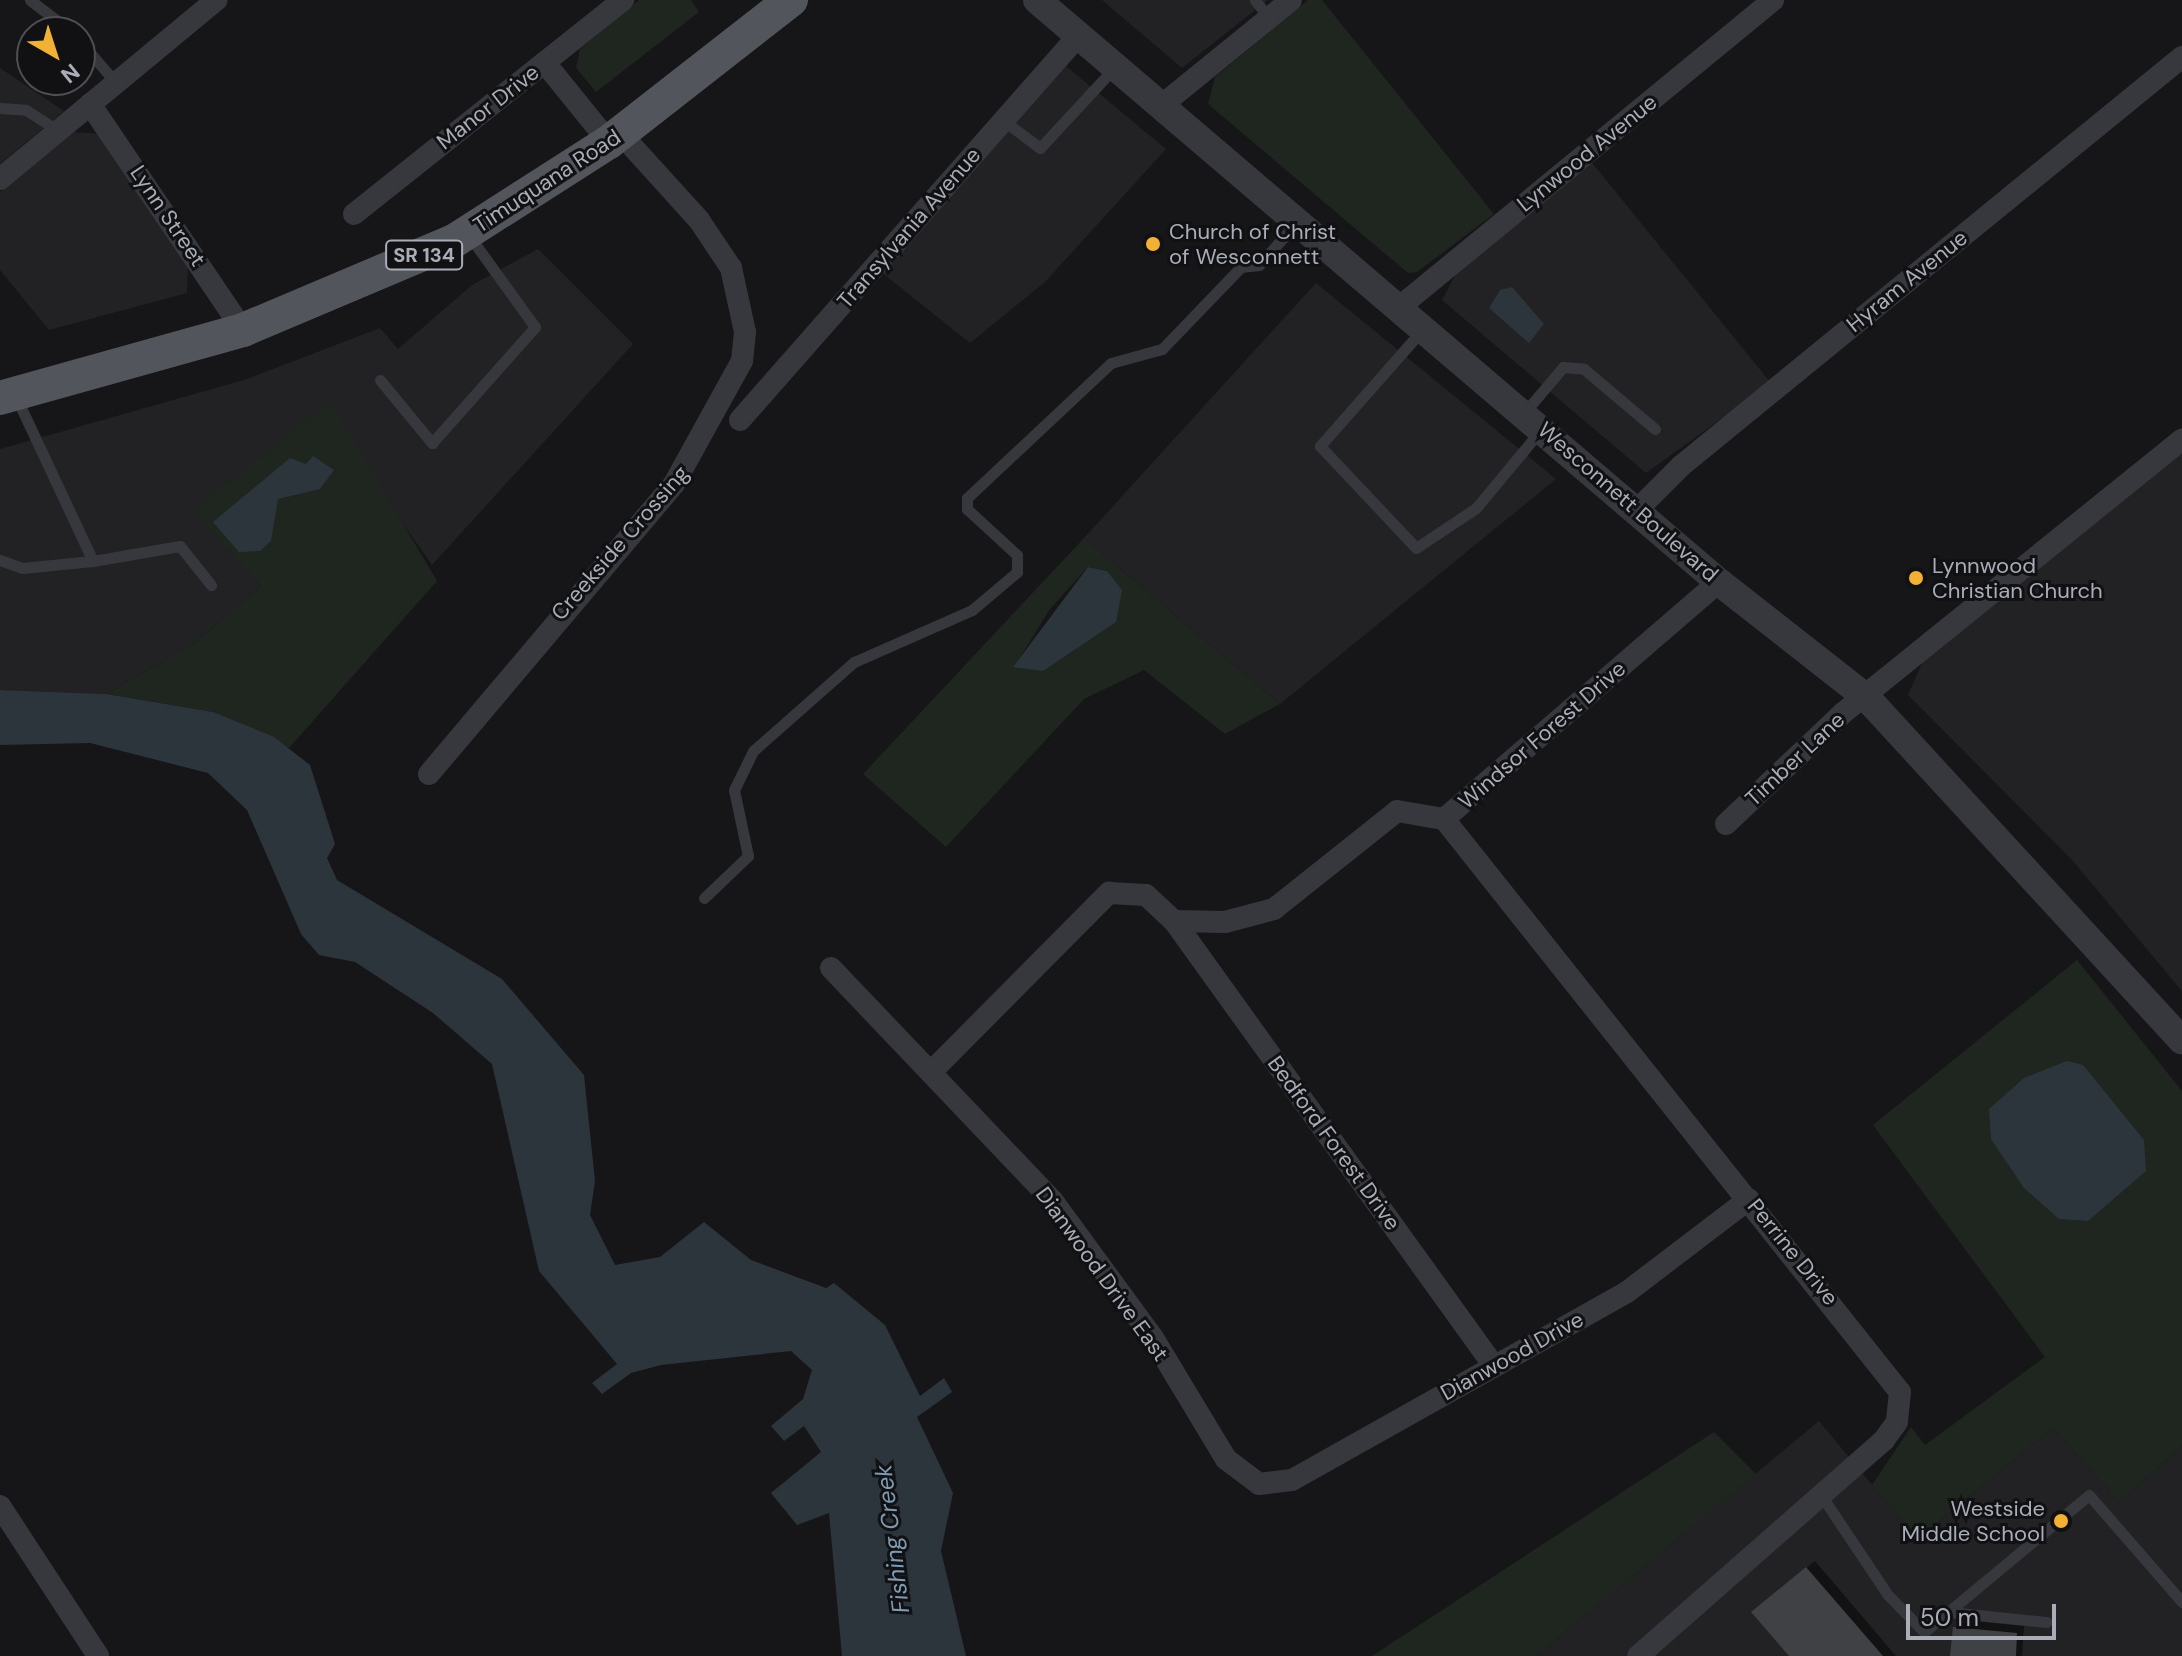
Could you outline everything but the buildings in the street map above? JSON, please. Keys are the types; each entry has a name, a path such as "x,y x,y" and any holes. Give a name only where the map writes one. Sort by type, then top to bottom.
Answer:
{"main road":[{"name":"Timuquana Road","path":"7,396 243,330 467,233 614,138 791,0"}],"street":[{"path":"0,179 216,0"},
{"name":"Manor Drive","path":"354,214 623,0"},
{"name":"Wesconnett Boulevard","path":"1037,0 1402,305 1719,582 1867,698 2182,1040"},
{"path":"1162,105 1291,0"},
{"name":"Lynwood Avenue","path":"1402,305 1773,0"},
{"name":"Transylvania Avenue","path":"740,420 1078,36"},
{"name":"Hyram Avenue","path":"1637,510 1681,466 2182,57"},
{"name":"Creekside Crossing","path":"429,774 674,484 742,361 745,332 731,268 699,220 614,138 545,63"},
{"name":"Lynn Street","path":"90,104 243,330"},
{"name":"Timber Lane","path":"1726,824 1867,698 2182,439"},
{"name":"Windsor Forest Drive","path":"1174,921 1225,922 1274,909 1397,811 1444,819 1719,582"},
{"name":"Perrine Drive","path":"1444,819 1900,1392 1897,1422 1884,1440 1823,1498 1638,1656"},
{"path":"933,1070 1094,901 1134,892 1174,921"},
{"name":"Bedford Forest Drive","path":"1174,921 1494,1366"},
{"name":"Dianwood Drive East","path":"831,968 933,1070 1052,1200 1153,1338 1226,1459 1259,1484"},
{"name":"Dianwood Drive","path":"1259,1484 1292,1480 1627,1292 1749,1199"},
{"path":"0,1506 98,1656"}],"lane":[{"path":"30,0 51,16"},
{"path":"1255,0 1269,18"},
{"path":"96,60 116,83"},
{"path":"1004,121 1040,148 1116,67"},
{"path":"0,108 26,110 58,131"},
{"path":"704,898 748,856 734,790 753,751 854,662 972,610 1017,572 1017,555 967,509 967,498 1111,363 1162,349 1241,267 1259,265 1299,219"},
{"path":"380,380 432,443 535,327 467,233"},
{"path":"1426,326 1320,446 1416,548 1476,508 1534,420 1563,367 1584,369 1655,429"},
{"path":"7,396 93,561"},
{"path":"0,560 22,568 93,561 180,546 211,585"},
{"path":"1823,1498 1888,1595 1924,1632 2089,1495 2182,1602"},
{"path":"1949,1612 2046,1622"}],"shaded area":[{"path":"639,0 691,0 699,12 596,92 576,68 580,49"},
{"path":"1102,0 1268,0 1182,68"},
{"path":"1308,0 1322,0 1494,214 1417,272 1408,273 1208,104 1215,77"},
{"path":"1066,66 1166,149 1045,282 970,343 881,272"},
{"path":"0,68 16,79 16,96 42,96 64,111 0,164"},
{"path":"72,132 103,134 188,263 187,293 49,330 0,270 0,192"},
{"path":"1589,159 1771,383 1646,473 1442,300 1458,270"},
{"path":"538,249 633,344 432,565 367,473 330,402 195,511 261,586 192,645 106,694 0,690 0,449 244,380 380,328 398,349 472,285"},
{"path":"1316,283 1556,479 1280,704 1084,538"},
{"path":"330,401 437,581 289,748 213,712 106,694 192,645 261,586 194,511"},
{"path":"2182,451 2182,991 2072,860 1908,695 1923,661"},
{"path":"1084,538 1280,704 1225,734 1144,670 1084,699 946,847 863,774","holes":["1088,567 1107,571 1014,667 1050,609"]},
{"path":"2077,960 2182,1091 2182,1446 2119,1502 2053,1428 1917,1539 1872,1485 1911,1427 1925,1445 2045,1357 1873,1125"},
{"name":"Westside Middle School","path":"1819,1421 1917,1539 2053,1428 2119,1502 2182,1446 2182,1656 1536,1656"},
{"path":"1714,1432 1756,1474 1536,1656 1372,1656"}],"water":[{"path":"1512,287 1544,324 1529,343 1489,308 1500,290"},
{"path":"313,456 334,470 320,489 278,499 271,541 260,551 239,552 213,522 290,458 306,464"},
{"path":"1088,567 1107,571 1122,590 1116,622 1043,671 1013,667"},
{"name":"Fishing Creek","path":"0,690 106,694 213,712 274,737 310,765 335,844 327,858 337,880 502,979 584,1075 595,1181 590,1215 615,1265 660,1257 704,1222 751,1260 826,1288 834,1283 885,1325 920,1396 944,1378 952,1392 917,1417 953,1493 941,1551 966,1656 842,1656 829,1513 797,1525 771,1493 821,1452 804,1426 784,1441 771,1426 803,1399 812,1370 791,1351 661,1365 631,1373 602,1394 592,1383 617,1364 539,1271 492,1064 433,1013 355,962 319,955 301,934 247,810 208,773 90,743 0,745"},
{"path":"2067,1061 2083,1065 2144,1140 2146,1171 2088,1221 2059,1219 2024,1188 1991,1139 1989,1109 2024,1078"}],"place":[{"name":"Church of Christ of Wesconnett","path":"1153,244"},
{"name":"Lynnwood Christian Church","path":"1916,578"},
{"name":"Westside Middle School","path":"2061,1521"}]}
